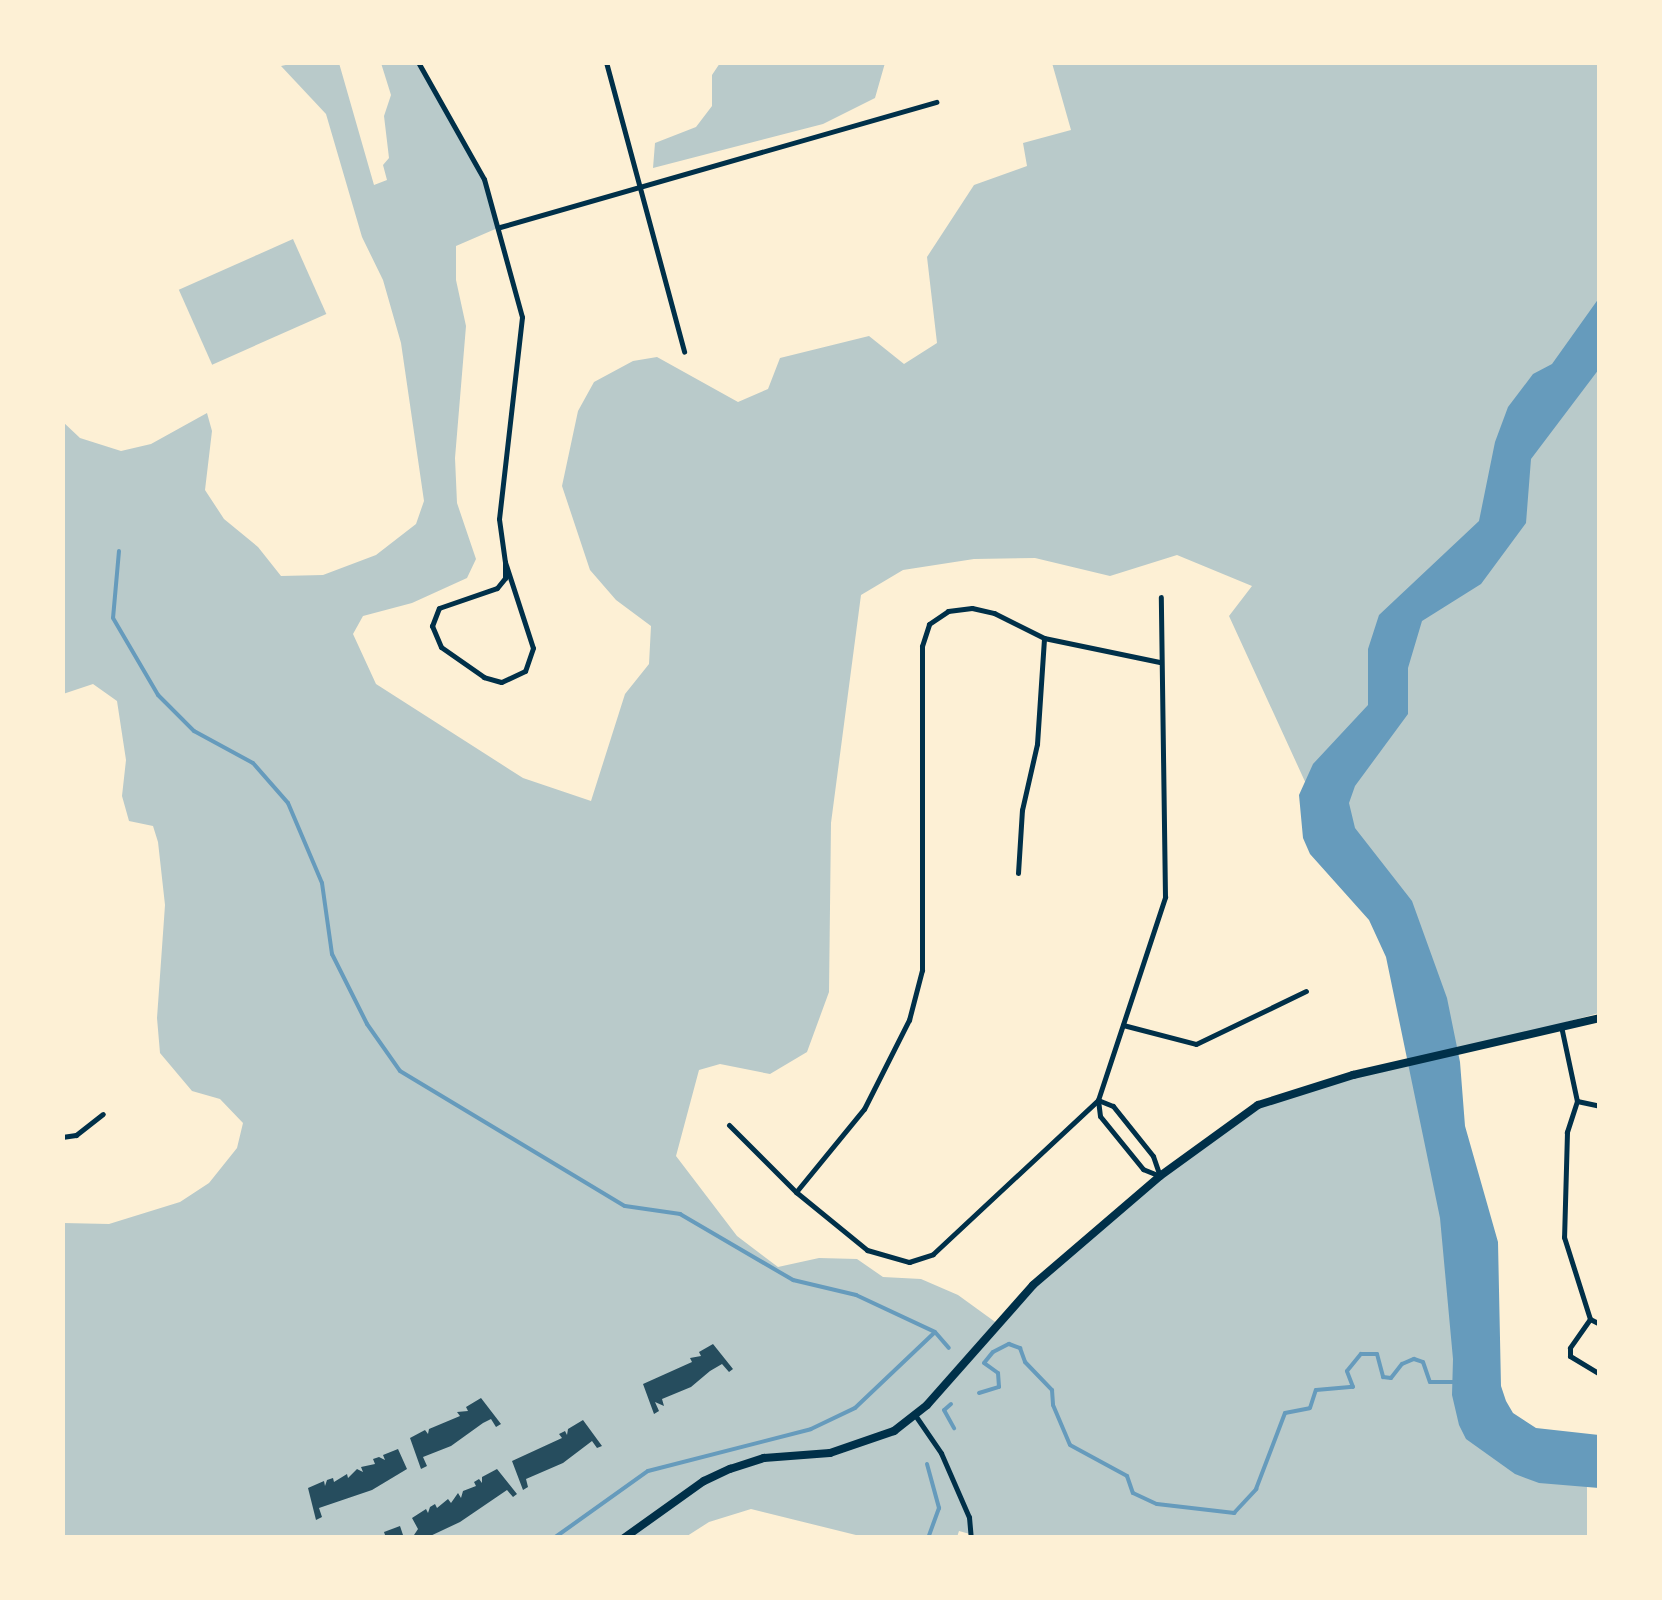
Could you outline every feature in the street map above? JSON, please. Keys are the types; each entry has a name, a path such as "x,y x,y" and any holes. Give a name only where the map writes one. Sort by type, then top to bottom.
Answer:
{"main road":[{"path":"624,1538 704,1481 730,1469 764,1458 830,1453 894,1431 915,1414 1033,1285 1160,1176 1258,1105 1292,1091 1364,1072 1600,1018"}],"street":[{"path":"418,62 484,179 522,317 499,519 506,562 532,648 524,671 502,682 484,677 440,647 432,626 439,608 497,588 505,578 506,562"},
{"path":"606,62 684,352"},
{"path":"500,226 936,102"},
{"path":"1160,597 1165,897 1098,1100 1100,1116 1132,1156 1143,1169 1160,1176"},
{"path":"796,1192 864,1109 904,1033 922,970 922,646 929,624 948,611 972,608 994,613 1044,638 1160,662"},
{"path":"1018,873 1022,810 1037,744 1044,638"},
{"path":"1122,1025 1196,1044 1306,991"},
{"path":"1561,1026 1577,1101 1567,1132 1564,1237 1590,1319 1600,1324"},
{"path":"729,1125 796,1192 867,1250 909,1262 933,1254 1098,1100"},
{"path":"1098,1100 1113,1106 1153,1156 1160,1176"},
{"path":"1577,1101 1600,1106"},
{"path":"62,1137 76,1135 103,1114"},
{"path":"1590,1319 1570,1348 1570,1356 1600,1374"},
{"path":"915,1414 941,1453 969,1518 971,1538"}],"shaded area":[{"path":"720,62 885,63 875,98 823,124 653,168 655,143 696,127 712,106 712,75"},
{"path":"339,63 374,185 387,180 383,165 389,158 384,116 391,95 381,63 418,63 484,179 500,227 456,246 456,280 466,326 455,458 457,503 476,559 467,578 412,603 363,616 353,634 376,684 523,778 591,801 625,694 649,664 651,626 616,600 590,570 562,486 578,411 594,382 633,361 657,357 738,402 768,389 780,358 869,336 904,364 937,343 927,257 974,185 1027,166 1023,143 1071,130 1052,63 1599,63 1599,1013 1435,1059 1415,996 1324,823 1229,616 1252,586 1177,555 1110,576 1035,558 974,559 903,570 861,595 831,823 829,992 807,1052 770,1074 720,1064 699,1070 676,1156 737,1236 778,1267 819,1258 857,1259 883,1277 921,1279 958,1295 998,1324 1032,1286 1160,1176 1258,1105 1291,1091 1433,1060 1485,1369 1513,1444 1587,1487 1587,1537 984,1538 959,1531 957,1537 868,1538 751,1509 709,1522 684,1538 63,1537 63,1223 109,1224 180,1202 209,1183 237,1148 243,1123 220,1099 192,1091 160,1053 157,1018 165,905 158,842 153,826 129,821 122,796 126,760 117,701 93,684 63,694 62,421 80,438 121,451 151,444 207,413 212,431 205,490 224,519 258,547 281,576 323,575 376,555 416,524 424,501 401,343 383,280 362,237 326,114 281,66"},
{"path":"293,239 326,314 212,365 179,290"}],"water":[{"path":"1599,298 1599,369 1531,459 1526,523 1481,584 1422,621 1408,668 1408,714 1355,786 1349,803 1355,828 1412,901 1447,998 1460,1062 1465,1126 1498,1242 1501,1386 1506,1401 1513,1413 1536,1428 1599,1435 1599,1488 1539,1483 1515,1474 1466,1439 1459,1425 1452,1395 1453,1359 1440,1218 1386,957 1369,920 1310,854 1303,838 1299,795 1313,764 1368,705 1368,649 1379,615 1479,521 1495,442 1508,407 1533,374 1552,364"}],"building":[{"path":"713,1344 733,1369 729,1372 722,1364 691,1387 662,1399 664,1406 655,1402 659,1411 654,1414 643,1384 692,1362 690,1358 701,1356 699,1352"},
{"path":"481,1398 501,1424 496,1427 491,1419 483,1423 451,1446 423,1457 427,1466 421,1469 410,1438 425,1430 428,1434 429,1429 460,1416 457,1412 468,1411 466,1407"},
{"path":"583,1420 602,1446 597,1448 592,1441 563,1463 526,1479 528,1487 523,1490 512,1461 562,1438 559,1434 565,1431 567,1435 568,1429"},
{"path":"398,1449 407,1469 372,1490 319,1508 322,1517 316,1520 308,1488 324,1481 325,1486 327,1480 333,1478 334,1482 347,1474 348,1478 357,1469 363,1472 361,1467 375,1464 373,1459 385,1460 383,1455"},
{"path":"497,1469 517,1494 513,1497 507,1490 460,1522 426,1538 412,1538 418,1529 412,1518 426,1509 428,1513 430,1507 435,1504 437,1508 448,1499 451,1503 458,1493 461,1498 463,1491 476,1486 474,1482 479,1479 482,1483 482,1477"},
{"path":"400,1526 404,1538 386,1538 384,1532"}],"waterway":[{"path":"119,551 113,618 158,695 194,731 253,763 288,803 322,883 332,954 367,1024 400,1071 625,1206 680,1214 793,1280 856,1295 935,1332 949,1348"},
{"path":"554,1538 648,1471 811,1429 855,1408 935,1332"},
{"path":"979,1393 999,1387 998,1373 984,1363 993,1352 1009,1344 1020,1348 1025,1362 1052,1390 1053,1405 1070,1445 1127,1476 1133,1493 1157,1504 1234,1513 1256,1489 1285,1413 1310,1408 1316,1390 1353,1387 1347,1371 1361,1354 1377,1354 1383,1377 1391,1378 1402,1364 1414,1359 1423,1362 1430,1382 1456,1382"},
{"path":"951,1404 944,1410 954,1428"},
{"path":"927,1464 939,1508 928,1538"}]}
